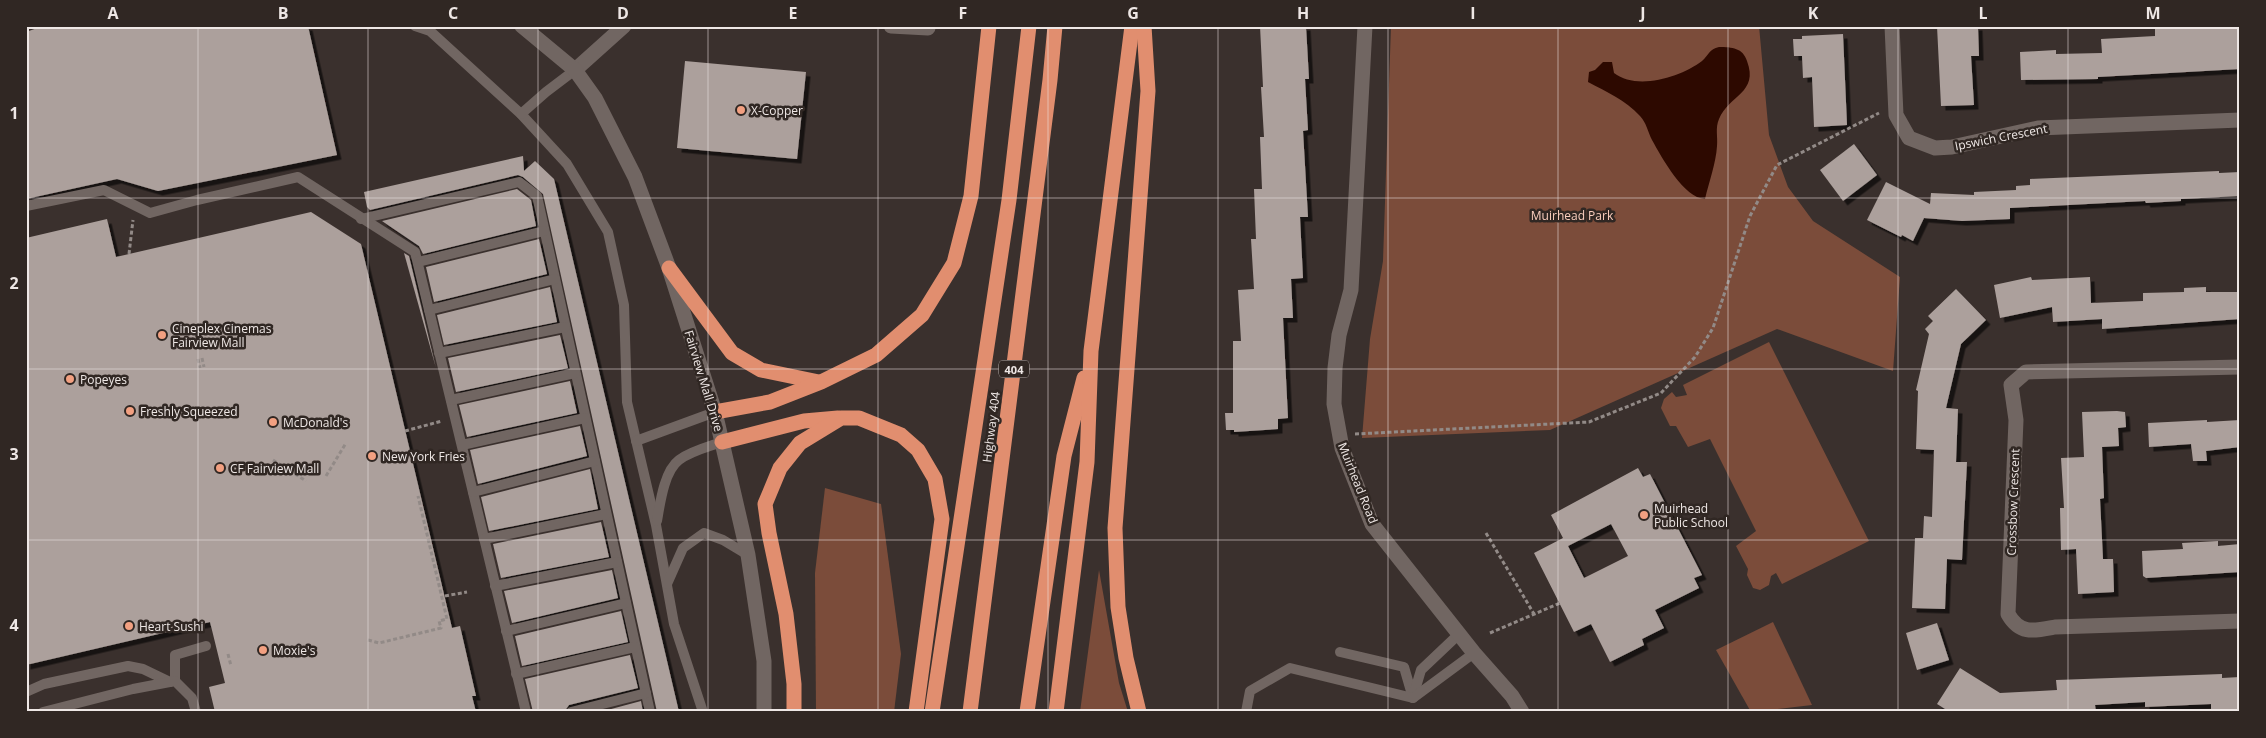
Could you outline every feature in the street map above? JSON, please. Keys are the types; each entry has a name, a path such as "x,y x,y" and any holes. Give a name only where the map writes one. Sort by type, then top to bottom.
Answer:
{"highway":[{"path":"715,412 770,402 821,382 876,355 922,314 954,263 971,196 989,26"},
{"path":"932,712 1009,200 1029,26"},
{"name":"Highway 404","path":"970,712 1050,80 1055,26"},
{"path":"1056,712 1088,462 1091,352 1132,26"},
{"path":"1140,712 1126,658 1118,607 1115,528 1148,91 1144,26"},
{"path":"669,268 732,353 760,370 821,382"},
{"path":"1028,712 1064,456 1091,352"},
{"path":"794,712 794,684 786,614 769,533 765,504 780,468 800,443 841,418"},
{"path":"722,442 804,421 859,418 901,435 918,450 935,479 942,519 916,712"}],"street":[{"name":"Fairview Mall Drive","path":"522,26 576,70 595,98 635,177 669,268 715,412 748,555 764,661 764,712"},
{"path":"576,70 624,26"},
{"path":"891,26 928,27"},
{"name":"Muirhead Road","path":"1365,26 1351,290 1339,335 1335,368 1334,404 1339,435 1342,448 1372,524 1474,653 1512,696 1522,712"},
{"name":"Ipswich Crescent","path":"1892,26 1896,115 1909,138 1935,148 1952,147 2038,128 2240,120"},
{"name":"Crossbow Crescent","path":"2240,367 2026,372 2011,385 2016,420 2008,614 2014,624 2020,629 2037,631 2055,627 2240,620"}],"lane":[{"path":"415,26 430,31 521,114 567,164 608,232 624,305 627,402 656,525 674,624 703,712"},
{"path":"521,114 546,92 576,70"},
{"path":"26,206 104,190 150,213 198,200 298,178 415,252 526,712"},
{"path":"361,218 520,182 537,196 650,712"},
{"path":"418,262 544,231"},
{"path":"429,310 555,279"},
{"path":"439,353 565,327"},
{"path":"451,400 575,373"},
{"path":"636,440 715,412"},
{"path":"462,445 585,418"},
{"path":"656,525 665,481 677,461 722,442"},
{"path":"473,492 595,461"},
{"path":"484,539 606,514"},
{"path":"667,585 683,548 704,533 723,540 748,555"},
{"path":"495,586 617,562"},
{"path":"506,631 626,603"},
{"path":"1413,698 1421,670 1459,634"},
{"path":"173,682 175,654 206,646"},
{"path":"516,674 636,647"},
{"path":"1340,652 1404,667 1413,698"},
{"path":"1413,698 1474,653"},
{"path":"26,692 44,684 128,666 143,669 173,682 192,698 196,712"},
{"path":"1246,712 1250,691 1290,668 1413,698"},
{"path":"44,712 133,689 173,682"},
{"path":"571,712 646,693"}],"path":[{"path":"1339,435 1589,422 1661,393 1695,357 1713,328 1750,216 1777,165 1896,104"},
{"path":"129,254 135,206"},
{"path":"200,358 202,367"},
{"path":"405,431 455,418"},
{"path":"326,476 346,443"},
{"path":"273,460 306,481"},
{"path":"368,640 380,643 442,628 439,621 447,619 418,496"},
{"path":"1486,533 1534,614"},
{"path":"445,596 466,592"},
{"path":"1490,634 1560,603"},
{"path":"228,654 231,666"}],"green space":[{"name":"Muirhead Park","path":"1391,26 1759,26 1769,135 1788,187 1813,221 1900,277 1893,371 1777,329 1550,430 1362,438 1370,339 1383,261"},
{"path":"1769,342 1869,541 1782,584 1776,573 1771,576 1769,585 1760,590 1753,588 1747,575 1748,569 1736,546 1756,531 1710,439 1688,447 1676,426 1670,426 1661,408 1664,399 1672,392 1676,397 1687,395 1683,385"},
{"path":"825,488 881,504 901,654 894,712 816,712 815,573"},
{"path":"1099,570 1119,683 1128,712 1080,712"},
{"path":"1773,622 1812,705 1751,712 1716,650"}],"shaded area":[{"path":"1719,47 1733,48 1743,53 1750,72 1746,87 1729,104 1719,119 1715,159 1705,199 1689,192 1674,176 1656,148 1642,118 1634,110 1609,93 1588,82 1589,72 1595,70 1603,62 1612,62 1614,73 1635,81 1659,80 1671,77 1693,67 1711,51"}],"building":[{"path":"43,26 308,26 337,155 158,191 117,179 26,199 26,32"},
{"path":"1260,26 1306,26 1309,79 1305,79 1308,130 1303,131 1308,217 1300,217 1303,278 1291,279 1293,318 1283,318 1288,418 1278,419 1278,429 1234,432 1234,430 1226,430 1225,413 1233,413 1233,341 1241,341 1238,290 1254,289 1251,239 1256,239 1254,189 1262,189 1260,137 1264,137"},
{"path":"1937,26 1978,26 1979,56 1971,56 1974,105 1941,106"},
{"path":"2155,26 2240,26 2240,69 2098,77 2098,79 2021,80 2020,52 2056,50 2056,54 2102,53 2101,39 2155,36"},
{"path":"1843,34 1847,125 1814,127 1812,77 1803,78 1802,56 1794,56 1793,39 1802,39 1802,36"},
{"name":"X-Copper","path":"685,61 806,72 797,159 677,148"},
{"path":"1854,144 1877,175 1843,201 1820,170"},
{"path":"523,156 524,171 535,161 554,179 679,712 657,712 543,194 518,175 370,210 367,207 364,192"},
{"path":"2219,171 2219,173 2240,172 2240,196 2146,203 2145,201 2010,208 2010,219 1962,221 1924,218 1913,241 1867,220 1886,182 1930,204 1931,193 1974,195 1974,192 2016,190 2016,186 2030,185 2030,179"},
{"path":"517,189 531,200 536,226 423,254 419,246 382,221"},
{"name":"CF Fairview Mall","path":"311,212 361,244 452,628 460,626 476,696 472,696 476,712 215,712 209,687 225,683 210,622 26,665 26,238 107,219 116,257"},
{"path":"539,239 547,274 434,302 426,267"},
{"path":"404,253 409,256 436,368"},
{"path":"2031,277 2032,280 2090,277 2091,303 2143,301 2143,293 2184,292 2184,288 2206,287 2206,292 2240,292 2240,319 2102,329 2102,319 2053,322 2052,307 2000,318 1994,285"},
{"path":"550,287 557,322 444,345 437,315"},
{"path":"1956,289 1986,320 1961,344 1946,408 1958,409 1956,462 1967,462 1962,560 1947,559 1945,609 1912,608 1915,538 1923,538 1924,516 1932,517 1934,450 1916,449 1918,391 1916,390 1929,334 1925,329 1933,321 1928,316"},
{"path":"560,335 568,368 456,392 448,358"},
{"path":"570,381 577,413 467,437 459,405"},
{"path":"2082,412 2125,412 2126,427 2118,428 2119,446 2102,447 2104,498 2100,499 2103,559 2113,559 2114,592 2078,594 2076,549 2061,550 2060,508 2064,508 2061,458 2084,457"},
{"path":"2207,420 2207,422 2240,420 2240,447 2206,451 2207,461 2193,461 2191,444 2149,447 2148,423"},
{"path":"580,426 587,456 478,484 470,450"},
{"path":"1638,468 1643,477 1650,474 1702,575 1694,578 1699,588 1655,610 1664,628 1642,639 1644,645 1610,662 1591,624 1574,632 1534,553 1563,538 1551,515","holes":["1611,524 1628,556 1584,578 1568,546"]},
{"path":"590,469 598,509 489,531 481,497"},
{"path":"601,522 609,557 501,578 493,544"},
{"path":"2218,541 2218,546 2240,544 2240,572 2146,578 2143,576 2142,551 2183,549 2182,543"},
{"path":"612,570 618,598 512,623 504,591"},
{"path":"621,611 628,642 522,666 515,636"},
{"path":"1937,623 1949,660 1917,670 1906,633"},
{"path":"630,655 638,688 569,705 564,712 533,712 525,679"},
{"path":"1960,668 2000,693 2057,690 2056,680 2222,674 2222,678 2240,677 2240,711 2211,709 2211,704 2145,707 2145,702 2095,705 2096,712 1950,712 1937,704"},
{"path":"641,701 643,712 600,712"}],"place":[{"name":"X-Copper","path":"741,110"},
{"name":"Cineplex Cinemas Fairview Mall","path":"162,335"},
{"name":"Popeyes","path":"70,379"},
{"name":"Freshly Squeezed","path":"130,411"},
{"name":"McDonald's","path":"273,422"},
{"name":"New York Fries","path":"372,456"},
{"name":"CF Fairview Mall","path":"220,468"},
{"name":"Muirhead Public School","path":"1644,515"},
{"name":"Heart Sushi","path":"129,626"},
{"name":"Moxie's","path":"263,650"}]}
